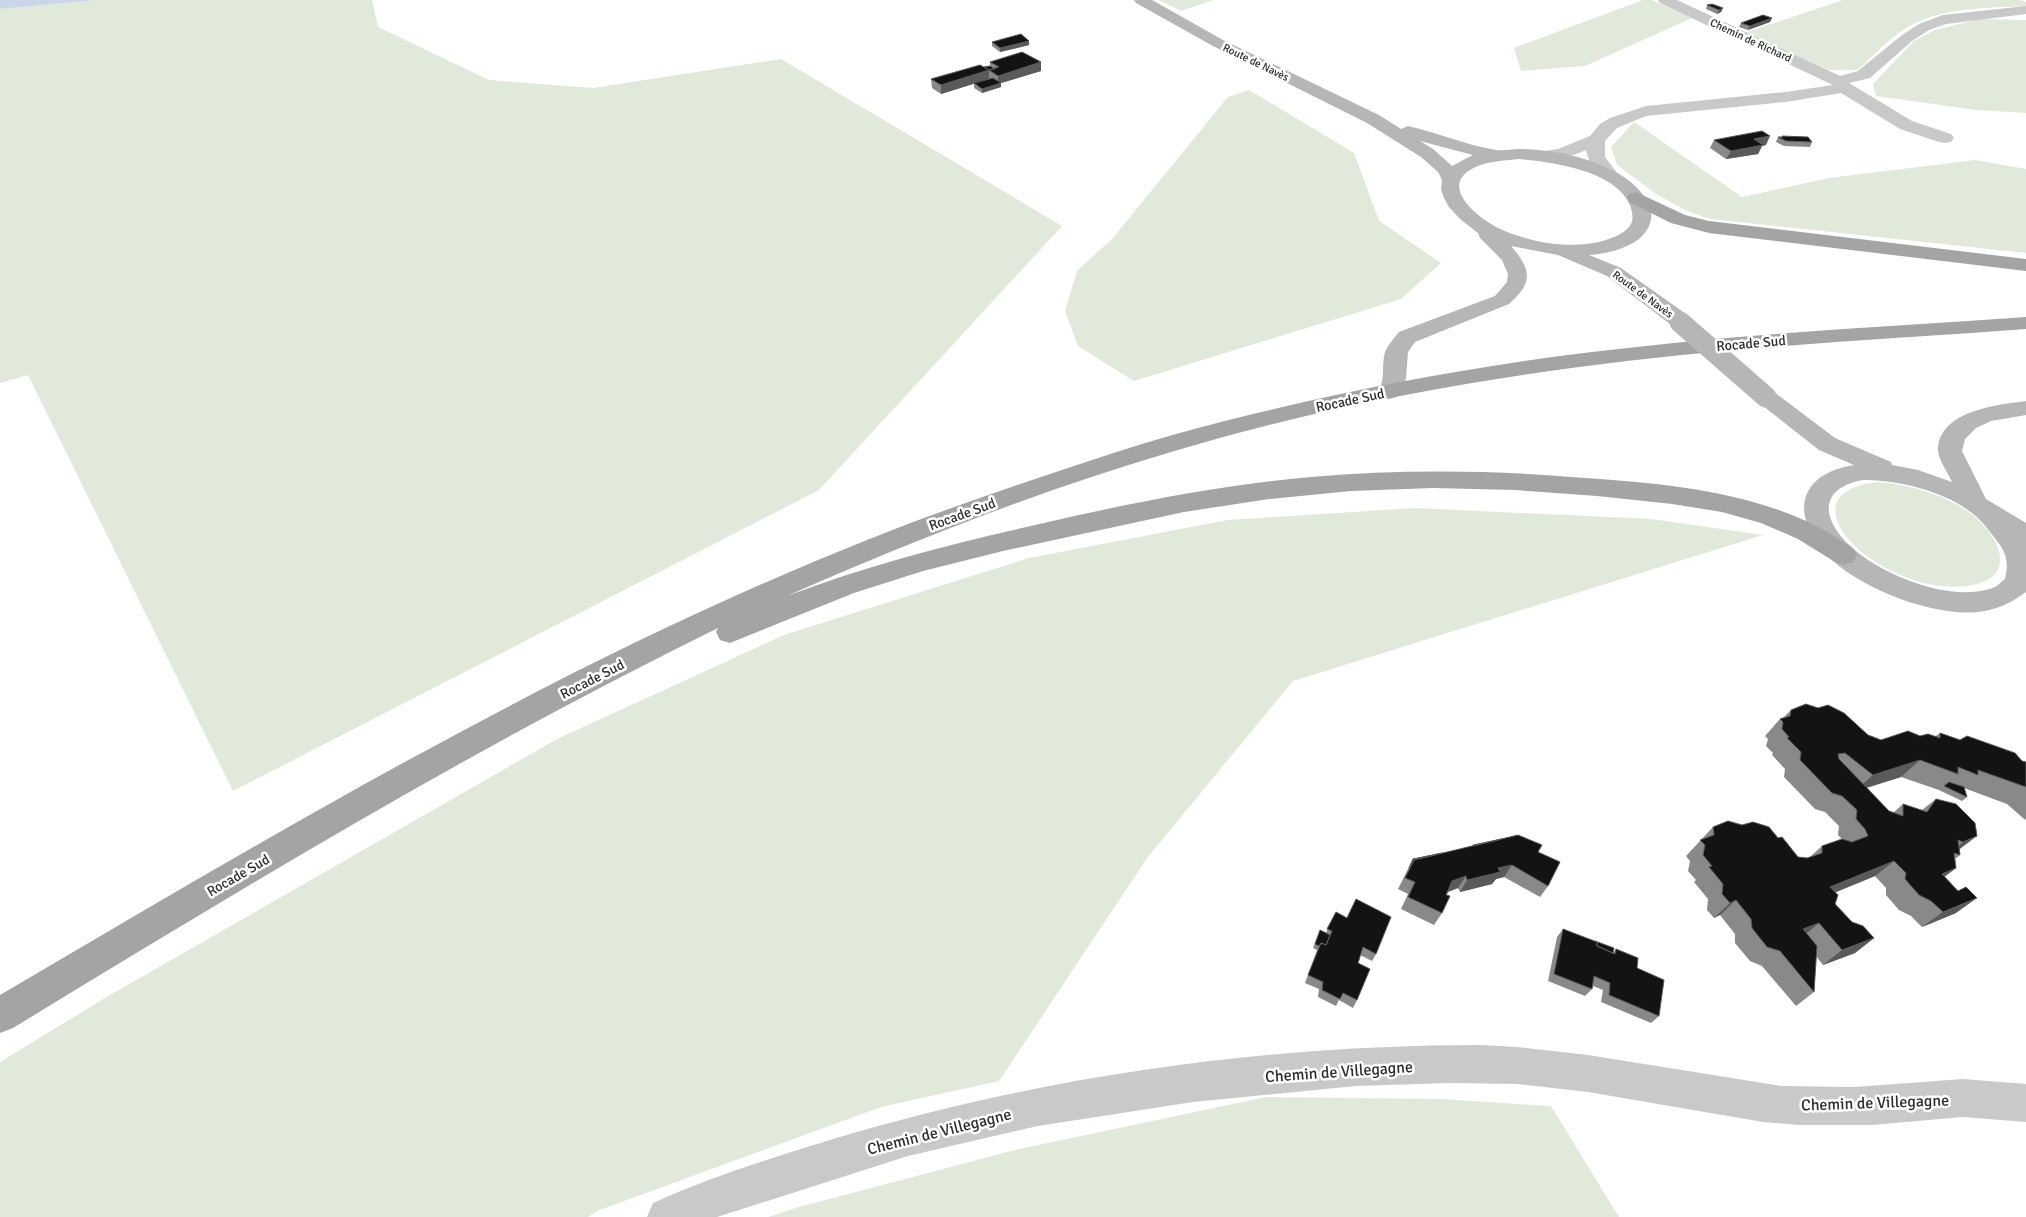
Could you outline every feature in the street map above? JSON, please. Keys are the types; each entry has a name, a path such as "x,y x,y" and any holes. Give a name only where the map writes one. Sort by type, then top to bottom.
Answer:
{"main road":[{"name":"Route de Navès","path":"1141,0 1218,44 1374,119 1447,144 1495,155"},
{"name":"Route de Navès","path":"1374,119 1427,153 1445,169 1451,179"},
{"name":"Route de Navès","path":"1636,198 1612,178 1584,165 1543,156 1518,154 1495,155 1475,160 1460,168 1451,179 1449,190 1453,201 1463,213 1477,224 1499,235 1525,244 1578,250 1622,242 1621,251 1628,268 1679,320 1768,399 1828,444 1895,473"},
{"path":"1622,242 1635,233 1642,222 1642,210 1636,198"},
{"path":"1636,198 1678,219 1709,227 2026,266"},
{"path":"1389,392 1395,382 1396,352 1399,344 1407,337 1502,300 1516,287 1519,279 1514,261 1477,224"},
{"name":"Route de Navès","path":"1552,248 1614,272 1679,320"},
{"name":"Rocade Sud","path":"0,1015 157,921 391,786 582,684 725,614 851,556 983,506 1178,442 1290,413 1389,392 1610,356 1816,338 2026,323"},
{"name":"Route de Navès","path":"1768,399 1811,447 1822,470 1824,486"},
{"path":"1983,510 1950,451 1951,441 1955,433 1970,420 2026,408"},
{"name":"Route de Navès","path":"1983,510 2007,533 2018,550 2022,568 2022,581 2002,596 1976,602 1942,600 1907,590 1872,575 1844,555 1826,536 1817,516 1816,500 1824,486 1836,478 1852,473 1872,471 1895,473 1923,480 1950,491 2026,534"},
{"path":"279,851 538,721 753,621 850,585 926,560 1061,528 1178,504 1271,490 1396,481 1476,480 1576,485 1707,500 1751,511 1794,526 1844,555"}],"street":[{"name":"Chemin de Richard","path":"1665,0 1841,85 1906,125 1945,138"},
{"path":"1543,156 1561,154 1596,140 1606,128 1633,114 1719,102 1822,94 1864,75 1907,38 1924,27 1943,20 2026,10"},
{"path":"1596,140 1595,149 1597,157 1612,178"},
{"name":"Chemin de Villegagne","path":"667,1217 761,1182 923,1132 976,1120 1102,1097 1302,1071 1481,1064 1542,1068 1615,1077 1763,1103 1801,1106 1836,1107 1971,1098 2014,1104 2026,1103"}],"green space":[{"path":"96,0 372,0 378,27 489,80 593,88 781,59 1062,226 819,490 233,791 28,375 0,383 0,9"},
{"path":"1159,0 1213,0 1181,11"},
{"path":"1643,0 1652,0 1692,18 1585,66 1521,71 1514,48"},
{"path":"1843,0 2021,0 2026,2 2026,6 1981,8 1950,12 1921,20 1894,36 1858,70 1829,70 1799,58 1747,32"},
{"path":"1980,19 2026,20 2026,113 1976,110 1876,96 1873,84 1914,41 1935,30"},
{"path":"1249,90 1354,153 1379,221 1441,263 1401,299 1134,381 1078,346 1065,311 1077,271 1112,239 1228,97"},
{"path":"1634,122 1742,197 1829,178 1975,160 2026,169 2026,253 1710,219 1687,211 1656,194 1617,165 1611,147"},
{"path":"1877,482 1911,487 1929,493 1947,500 1978,520 1990,533 1998,548 2000,561 1996,573 1982,583 1952,587 1940,586 1902,576 1868,557 1845,534 1838,523 1835,512 1837,501 1845,493 1858,486"},
{"path":"1416,508 1652,519 1763,535 1293,681 1147,858 999,1081 881,1107 597,1211 588,1217 0,1217 0,1062 110,995 557,739 784,635 1029,558 1228,520"},
{"path":"1266,1097 1442,1099 1551,1106 1619,1217 768,1217 799,1207 1015,1150"}],"water":[{"path":"0,0 96,0 0,9"}],"building":[{"path":"1712,4 1723,8 1719,10 1707,5"},
{"path":"1763,15 1772,18 1750,26 1741,23"},
{"path":"1021,34 1029,41 1000,48 992,42"},
{"path":"1022,52 1041,62 998,76 989,70 999,67 990,62"},
{"path":"980,65 989,70 941,85 931,79"},
{"path":"990,66 995,69 989,70 984,67"},
{"path":"993,78 1001,83 982,89 974,83"},
{"path":"1762,131 1770,136 1754,139 1763,145 1731,151 1714,140"},
{"path":"1778,137 1808,137 1812,142 1786,141"},
{"path":"1806,704 1818,708 1828,705 1844,713 1868,735 1881,740 1908,731 1920,736 1928,734 1940,738 1940,733 1960,740 1967,736 2015,753 2022,761 2026,762 2026,787 1978,770 1978,775 1958,767 1958,774 1920,760 1873,775 1845,753 1838,754 1839,759 1889,811 1903,816 1903,804 1927,812 1936,799 1956,804 1975,823 1977,836 1963,842 1958,840 1960,855 1954,853 1956,868 1942,874 1958,891 1966,887 1977,898 1943,912 1931,901 1919,895 1905,879 1906,873 1894,861 1830,887 1838,895 1835,904 1852,922 1863,926 1874,938 1842,950 1819,923 1803,929 1817,946 1814,992 1780,951 1767,947 1752,928 1751,919 1736,900 1730,903 1722,894 1723,884 1709,867 1712,866 1703,855 1705,845 1700,840 1714,835 1713,827 1728,821 1742,825 1753,822 1769,827 1778,838 1782,837 1798,857 1807,858 1822,853 1822,846 1842,839 1852,842 1868,836 1865,829 1856,819 1857,810 1842,796 1832,793 1800,760 1801,752 1787,738 1789,737 1782,729 1783,722 1780,719 1790,716 1791,710"},
{"path":"1949,782 1964,787 1967,797 1944,786"},
{"path":"1518,835 1542,845 1538,852 1560,862 1548,886 1512,865 1498,868 1500,872 1467,880 1466,876 1452,881 1446,895 1450,896 1442,913 1408,897 1415,882 1405,878 1414,860"},
{"path":"1442,853 1414,860 1409,868 1413,859"},
{"path":"1356,899 1391,917 1376,954 1363,947 1358,963 1370,969 1357,1000 1343,993 1340,999 1322,990 1323,982 1308,975 1321,943 1326,945 1332,931 1327,929 1336,912 1347,918"},
{"path":"1563,929 1597,942 1597,946 1615,954 1616,949 1638,958 1637,968 1664,980 1659,1016 1609,995 1610,983 1594,976 1592,989 1554,974"},
{"path":"1320,930 1330,935 1326,945 1321,943 1319,946 1315,944"},
{"path":"1595,941 1614,948 1613,953 1597,946"}]}
